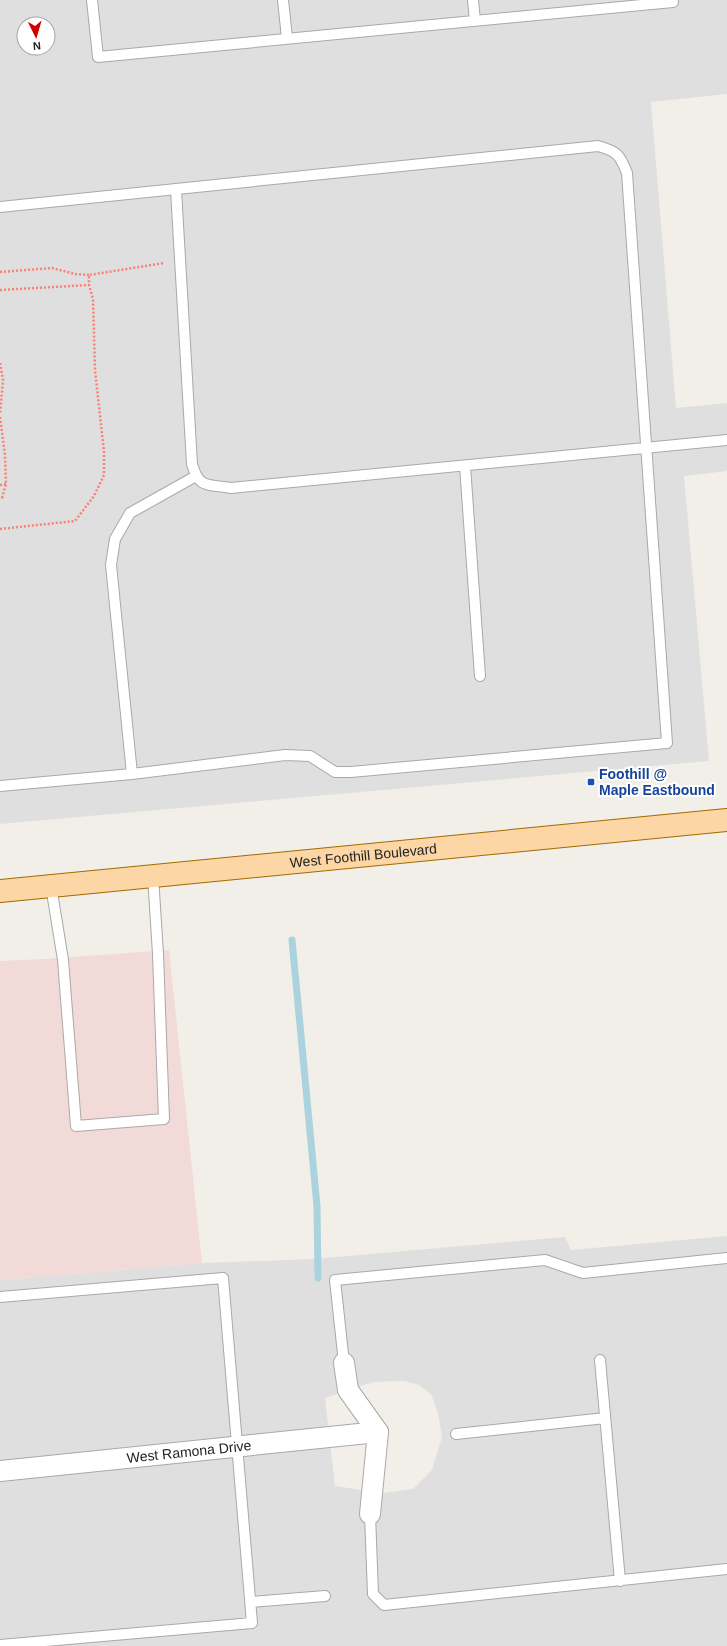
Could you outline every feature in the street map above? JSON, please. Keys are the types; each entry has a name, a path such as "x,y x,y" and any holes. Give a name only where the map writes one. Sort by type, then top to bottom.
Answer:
{"main road":[{"name":"West Foothill Boulevard","path":"0,891 727,820"}],"street":[{"path":"344,1363 348,1390 378,1432 370,1514"},
{"name":"West Ramona Drive","path":"0,1470 378,1432"}],"lane":[{"path":"92,0 98,57 673,2 672,0"},
{"path":"283,0 287,38"},
{"path":"473,0 475,21"},
{"path":"0,207 598,146 613,150 622,159 627,173 645,449 667,743 351,772 335,772 310,756 285,755 132,774 0,786"},
{"path":"176,190 192,464 196,476 202,484 231,488 727,440"},
{"path":"465,466 480,676"},
{"path":"132,774 111,565 115,539 130,513 196,476"},
{"path":"51,886 63,960 76,1126 164,1119 158,954 153,876"},
{"path":"344,1363 335,1280 546,1260 583,1273 727,1258"},
{"path":"0,1296 223,1278 252,1623 0,1645"},
{"path":"600,1360 620,1581"},
{"path":"456,1434 605,1418"},
{"path":"370,1514 373,1594 384,1605 727,1569"},
{"path":"251,1602 325,1596"}],"path":[{"path":"0,272 52,268 75,274 89,275 180,261"},
{"path":"0,529 75,520 94,496 104,475 104,452 95,370 93,299 89,285 89,275"},
{"path":"0,290 89,285"},
{"path":"0,363 3,380 0,415 5,455 6,484 2,498 0,499"},
{"path":"0,485 6,484"}],"shaded area":[{"path":"0,0 727,0 727,94 651,102 676,408 727,403 727,471 684,476 709,761 0,824"},
{"path":"169,950 202,1263 0,1280 0,961"},
{"path":"727,1236 727,1646 0,1646 0,1280 202,1263 314,1259 565,1237 571,1250","holes":["404,1381 419,1385 431,1394 438,1413 442,1437 432,1470 413,1489 383,1493 335,1486 325,1398 373,1382"]}],"waterway":[{"path":"292,940 317,1206 318,1278"}],"place":[{"name":"Foothill @ Maple Eastbound","path":"591,782"}]}
